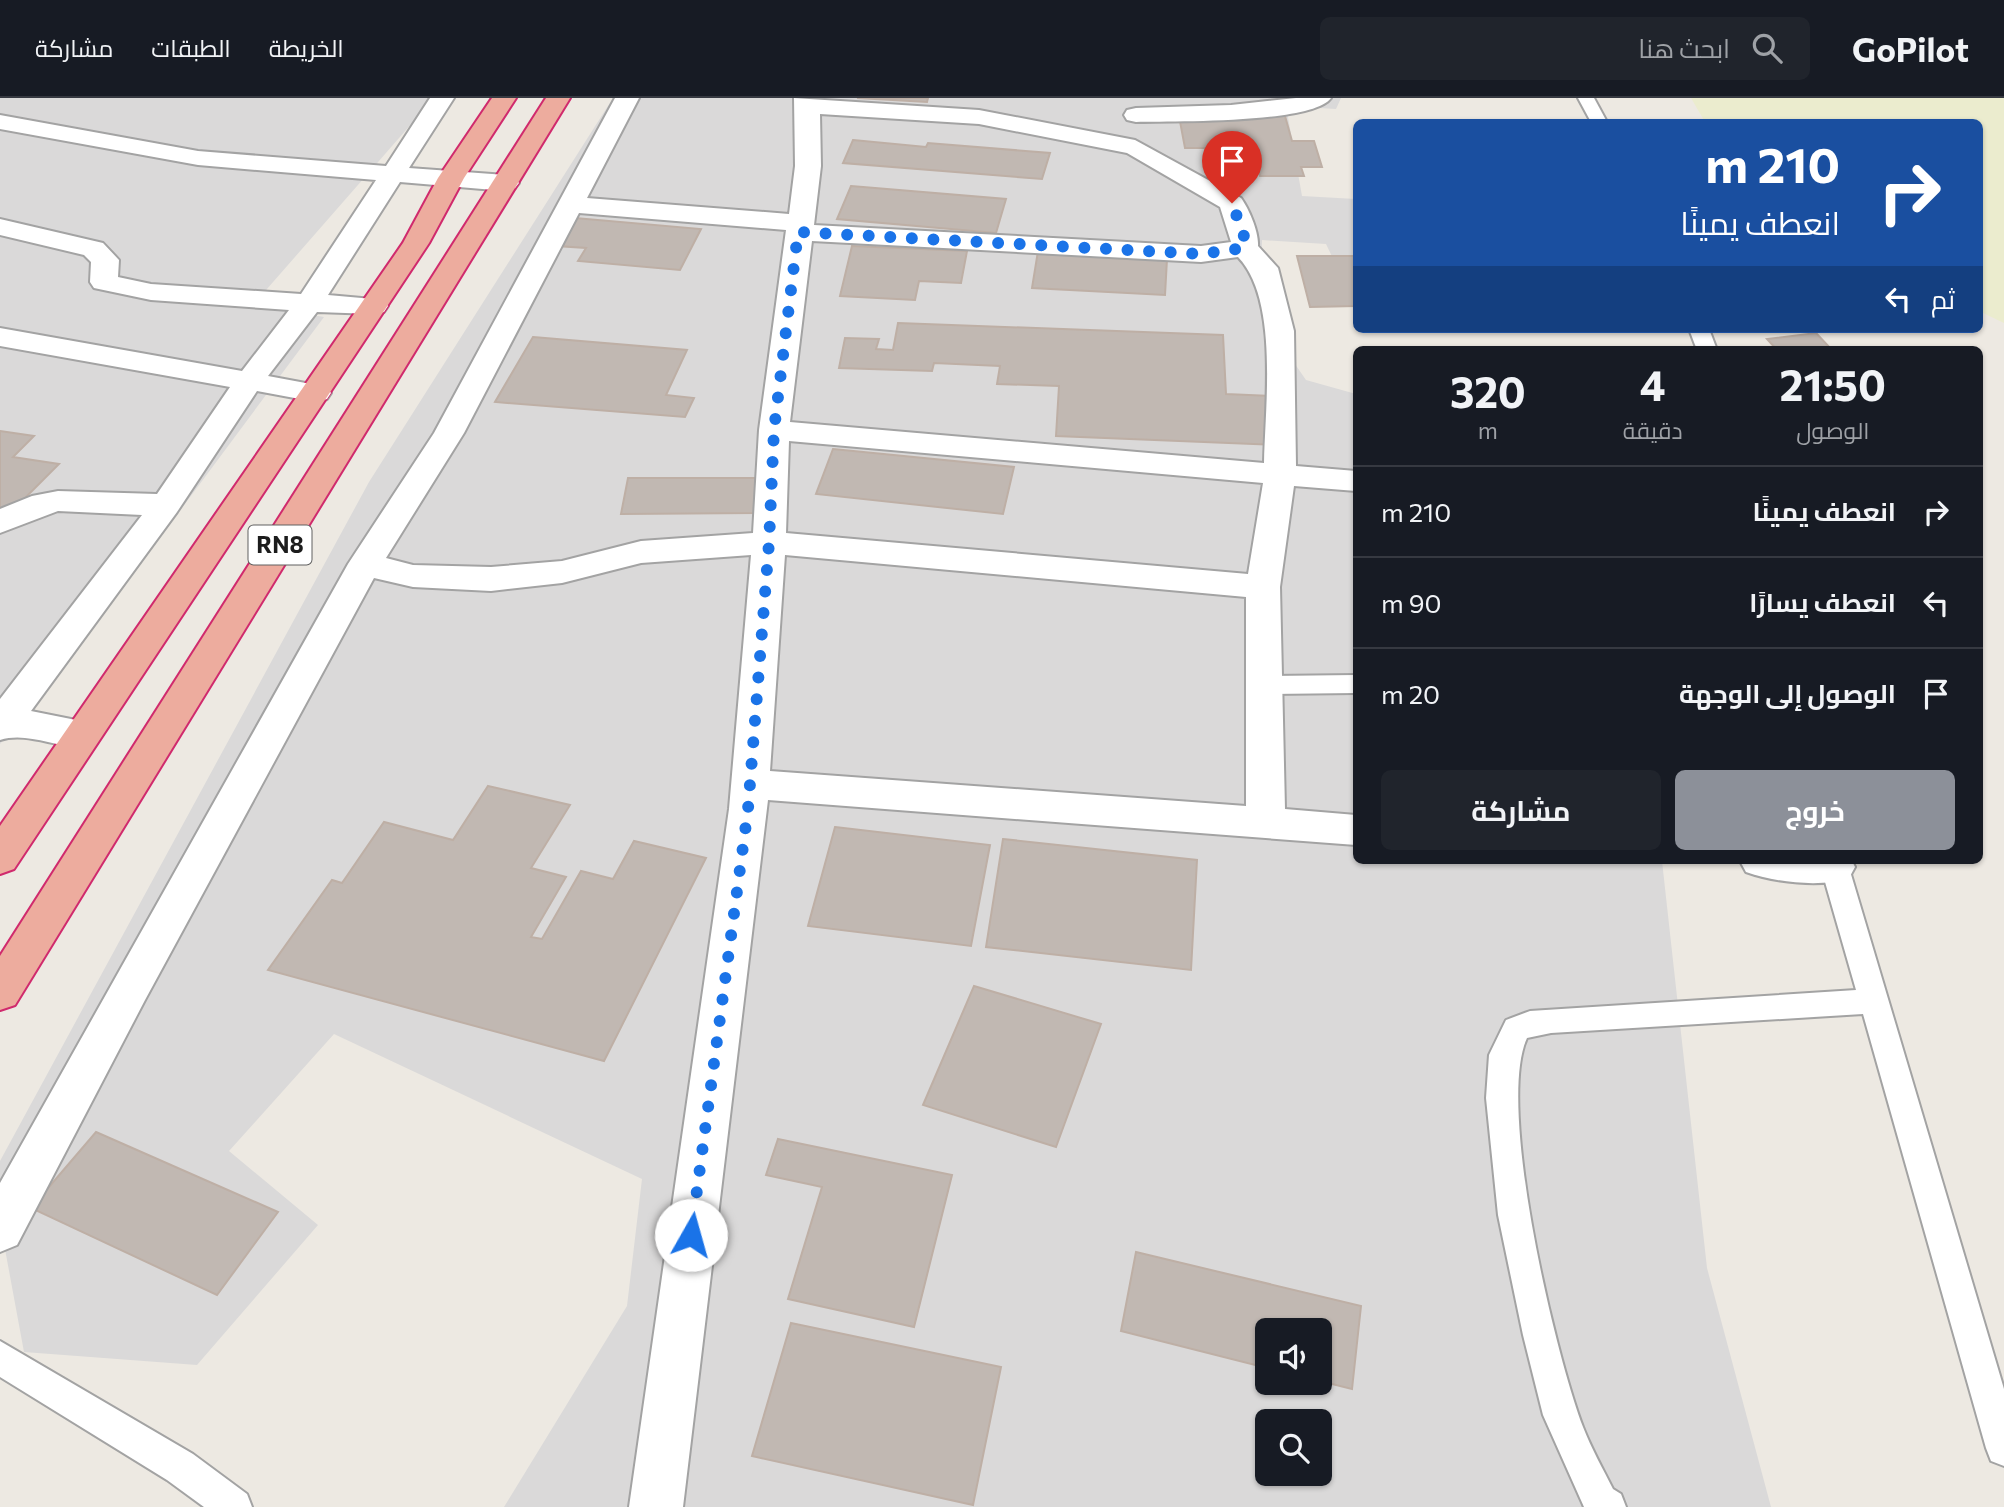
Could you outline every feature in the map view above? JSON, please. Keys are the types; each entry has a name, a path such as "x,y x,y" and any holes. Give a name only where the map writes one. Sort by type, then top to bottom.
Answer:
{"highway":[{"name":"RN8","path":"0,858 416,243 451,178 504,98"},
{"name":"RN8","path":"0,992 558,98"}],"street":[{"path":"83,734 1,722 166,505 249,381 309,303 442,98"},
{"path":"0,1229 130,987 365,564 449,433 627,98"},
{"path":"1135,147 1137,106 1275,109 1307,104 1319,98"},
{"path":"656,1507 749,783 769,543 774,430 808,166 808,102 979,117 1135,147 1232,203 1245,239 1244,248"},
{"path":"5,118 102,144 198,158 506,183"},
{"path":"570,204 799,228 1106,251 1201,254 1244,248"},
{"path":"0,227 93,249 105,260 104,282 121,288 374,306"},
{"path":"1244,248 1264,268 1280,331 1280,475 1263,587 1262,685 1266,823"},
{"path":"0,337 316,393"},
{"path":"774,430 1353,481"},
{"path":"0,522 43,503 58,501 166,505"},
{"path":"365,564 413,576 491,579 562,572 641,552 769,543 1263,587"},
{"path":"749,783 1353,830"}],"lane":[{"path":"1586,98 1597,119"},
{"path":"1262,685 1353,684"},
{"path":"1834,864 2004,1448"},
{"path":"1608,1507 1600,1502 1561,1418 1523,1269 1501,1113 1499,1078 1507,1040 1517,1027 1555,1020 1633,1018 1873,1000"},
{"path":"0,1358 180,1467 234,1507"}],"shaded area":[{"path":"0,98 434,98 253,305 324,317 51,684 0,744"},
{"path":"613,98 1341,98 1336,109 1286,106 1302,196 1353,199 1353,300 1326,244 1262,240 1261,315 1306,380 1353,393 1353,864 1662,864 1707,1268 1771,1507 504,1507 627,1306 642,1179 334,1034 229,1151 318,1225 197,1365 24,1352 0,1222 0,1161 369,482"}],"green space":[{"path":"1691,98 2004,98 2004,323 1983,313 1983,119 1703,119"}],"building":[{"path":"857,98 928,98 927,102"},
{"path":"1179,116 1285,116 1292,141 1314,141 1322,167 1301,167 1304,176 1260,176 1256,161 1210,161 1208,148 1185,148"},
{"path":"853,140 926,147 928,143 1050,153 1042,179 843,163"},
{"path":"851,186 1006,199 996,233 837,219"},
{"path":"575,218 701,229 680,270 578,261 586,248 557,246"},
{"path":"852,246 967,251 961,283 919,281 915,300 840,296"},
{"path":"1038,251 1167,259 1165,295 1032,288"},
{"path":"1297,256 1353,256 1353,306 1310,307"},
{"path":"898,323 1223,335 1226,394 1274,396 1278,445 1056,436 1059,386 997,384 1000,366 934,363 932,371 839,368 845,338 879,339 876,349 893,350"},
{"path":"1816,333 1828,346 1773,346 1767,339"},
{"path":"533,337 687,350 666,395 694,398 685,417 495,402"},
{"path":"0,431 34,436 13,457 59,464 10,513 0,512"},
{"path":"833,449 1014,467 1003,514 816,494"},
{"path":"628,478 755,478 755,513 621,514"},
{"path":"488,786 570,805 531,868 566,877 531,937 542,939 581,871 613,879 634,841 706,858 604,1061 268,970 332,880 342,883 384,822 453,840"},
{"path":"835,827 990,845 971,946 808,926"},
{"path":"1003,839 1197,860 1191,970 986,947"},
{"path":"974,986 1101,1024 1056,1147 923,1105"},
{"path":"96,1132 278,1212 217,1295 31,1208"},
{"path":"778,1139 952,1175 914,1327 788,1299 822,1187 766,1175"},
{"path":"1136,1252 1361,1306 1352,1389 1332,1384 1332,1318 1255,1318 1255,1365 1121,1331"},
{"path":"791,1323 1001,1367 973,1505 752,1456"}],"route":[{"path":"691,1235 748,809 769,543 774,430 798,232 1106,251 1201,254 1244,248 1245,239 1232,203"}]}
